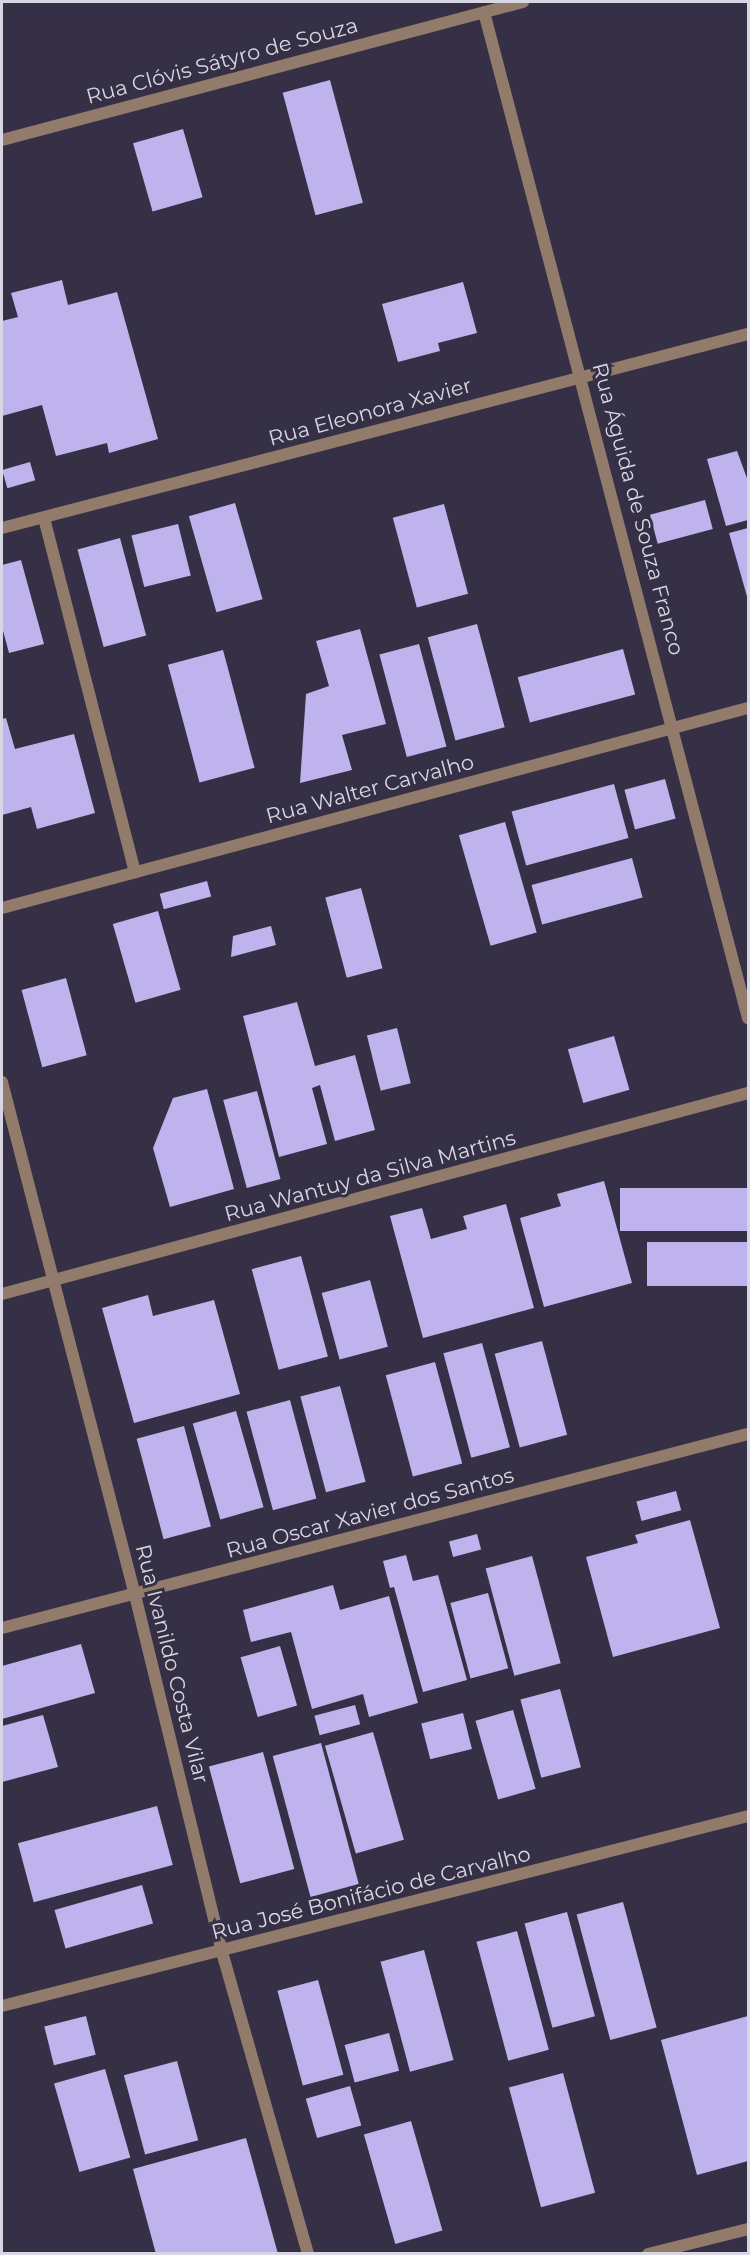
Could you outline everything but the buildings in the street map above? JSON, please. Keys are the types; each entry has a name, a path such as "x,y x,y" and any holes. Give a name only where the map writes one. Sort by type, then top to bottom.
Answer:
{"street":[{"name":"Rua Clóvis Sátyro de Souza","path":"2,140 522,2"},
{"name":"Rua Águida de Souza Franco","path":"484,12 675,727 748,1018"},
{"name":"Rua Eleonora Xavier","path":"2,528 748,334"},
{"path":"44,518 135,872"},
{"name":"Rua Walter Carvalho","path":"2,908 748,708"},
{"name":"Rua Ivanildo Costa Vilar","path":"2,1082 135,1595 222,1952 308,2253"},
{"name":"Rua Wantuy da Silva Martins","path":"2,1294 748,1093"},
{"name":"Rua Oscar Xavier dos Santos","path":"2,1628 748,1434"},
{"name":"Rua José Bonifácio de Carvalho","path":"2,2006 222,1952 748,1816"},
{"path":"648,2253 748,2229"}]}
